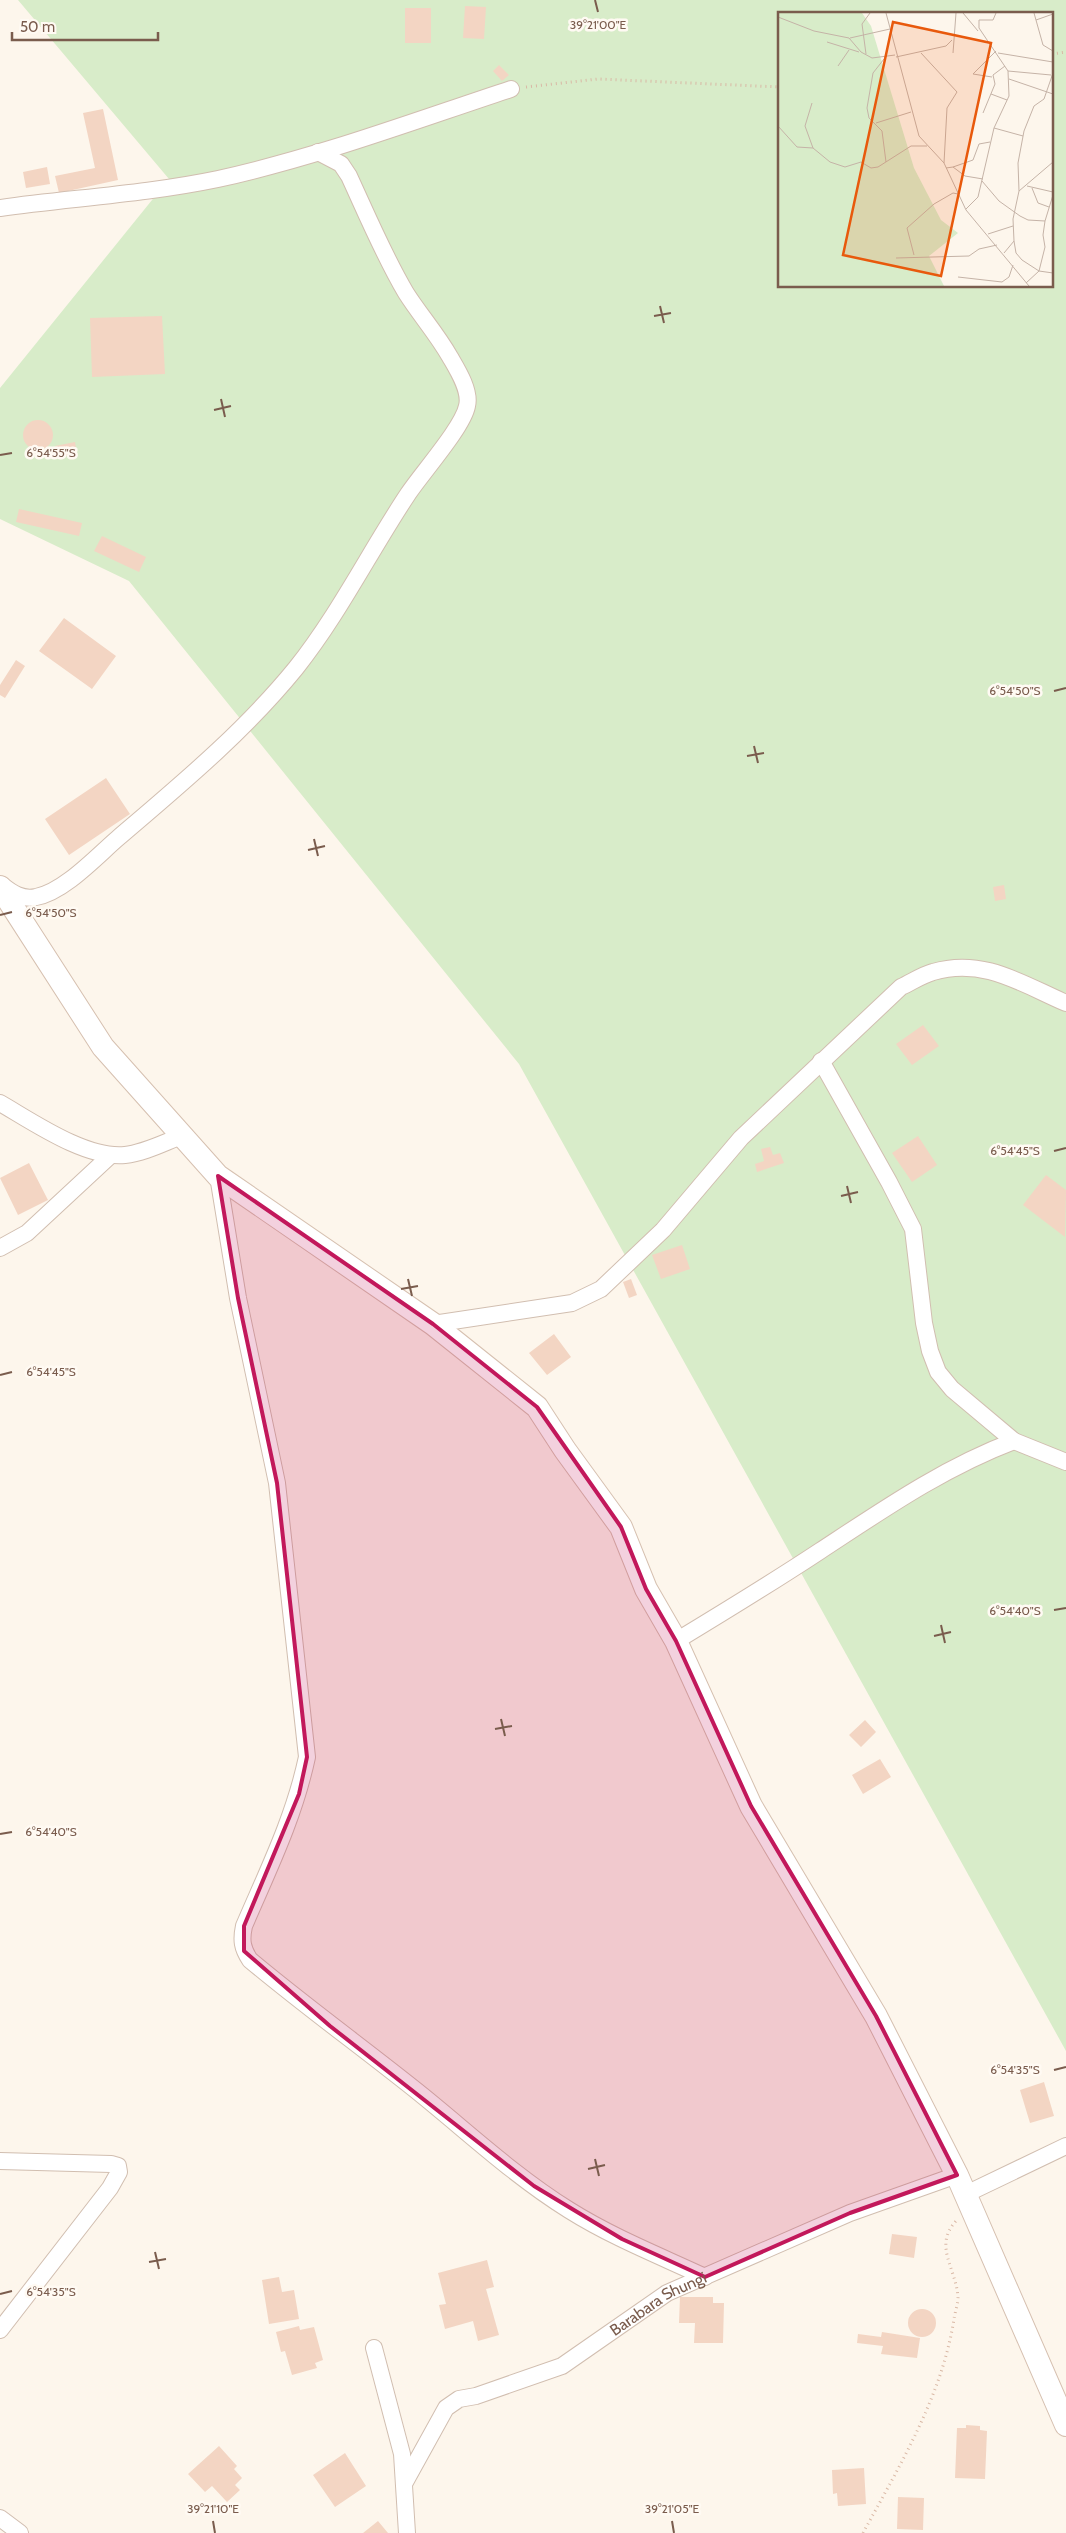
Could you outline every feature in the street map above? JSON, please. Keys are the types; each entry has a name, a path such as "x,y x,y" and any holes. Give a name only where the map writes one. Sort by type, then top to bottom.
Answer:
{"street":[{"path":"0,208 153,190 215,179 318,152 511,89"},
{"path":"0,885 15,896 36,897 55,890 126,831 234,735 301,660 335,613 410,491 462,418 468,404 466,390 457,368 436,334 408,296 389,262 349,176 341,164 318,152"},
{"path":"0,885 103,1047 184,1135 218,1176 433,1324 537,1407 565,1450 621,1527 646,1589 676,1642 751,1806 876,2016 965,2192 1066,2425"},
{"path":"433,1324 572,1303 601,1289 663,1230 741,1138 902,987 933,972 967,967 998,972 1066,1003"},
{"path":"821,1061 880,1165 913,1229 924,1323 930,1351 938,1372 952,1389 1014,1441 1066,1462"},
{"path":"0,1103 48,1133 111,1155 126,1154 184,1135"},
{"path":"0,1248 27,1233 111,1155"},
{"path":"218,1176 238,1298 277,1483 307,1757 299,1794 279,1847 244,1926 241,1939 244,1951 250,1960 323,2020 422,2096 490,2154 534,2186 570,2211 613,2234 705,2277"},
{"path":"676,1642 773,1582 915,1488 974,1456 1014,1441"},
{"name":"Barabara Shungi","path":"404,2484 446,2408 459,2399 476,2396 562,2366 667,2293 850,2213 965,2192 1066,2146"},
{"path":"0,2161 112,2164 118,2166 119,2172 110,2188 0,2330"},
{"path":"374,2348 402,2454 407,2533"},
{"path":"0,2518 20,2533"}],"path":[{"path":"511,89 598,79 778,87"},
{"path":"864,2533 929,2406 950,2344 958,2297 946,2247 946,2235 955,2222 965,2192"}],"highlighted area":[{"path":"218,1176 433,1324 537,1407 621,1527 646,1589 676,1641 751,1806 876,2016 957,2175 850,2213 705,2277 622,2239 534,2186 330,2026 244,1951 244,1926 299,1794 307,1757 277,1483 238,1298"}],"green space":[{"path":"18,0 1066,0 1066,2051 519,1064 129,581 0,519 0,388 169,179"}],"building":[{"path":"465,6 486,7 484,39 463,38"},
{"path":"405,8 431,8 431,43 405,43"},
{"path":"499,65 509,75 502,81 493,71"},
{"path":"103,109 118,180 59,193 55,176 95,168 83,113"},
{"path":"47,167 50,184 26,188 23,172"},
{"path":"162,316 165,374 92,377 90,318"},
{"path":"38,420 49,424 53,435 49,446 38,450 27,446 23,435 27,424"},
{"path":"75,442 77,454 58,458 55,446"},
{"path":"19,509 82,523 79,536 16,522"},
{"path":"102,536 146,557 139,572 94,551"},
{"path":"64,618 116,656 92,689 39,651"},
{"path":"16,660 25,666 5,698 0,695 0,685"},
{"path":"106,778 130,814 69,855 45,819"},
{"path":"1004,885 1006,899 995,901 993,887"},
{"path":"923,1025 939,1046 912,1065 896,1044"},
{"path":"918,1136 937,1165 912,1182 892,1153"},
{"path":"770,1147 773,1155 780,1153 784,1163 757,1172 755,1164 764,1161 761,1149"},
{"path":"29,1163 48,1200 18,1215 0,1178"},
{"path":"1046,1175 1066,1190 1065,1237 1023,1205"},
{"path":"682,1245 690,1269 661,1279 652,1255"},
{"path":"631,1279 637,1295 629,1298 623,1282"},
{"path":"554,1334 571,1357 547,1375 529,1353"},
{"path":"865,1720 876,1732 861,1747 849,1735"},
{"path":"880,1759 891,1777 863,1794 852,1775"},
{"path":"1044,2082 1054,2116 1030,2123 1020,2090"},
{"path":"892,2234 917,2237 914,2258 889,2254"},
{"path":"487,2260 494,2287 486,2289 499,2335 478,2341 473,2321 445,2329 439,2305 446,2304 438,2273"},
{"path":"279,2277 282,2292 294,2290 299,2319 269,2324 262,2280"},
{"path":"680,2297 713,2297 713,2303 724,2303 723,2343 694,2343 695,2323 679,2323"},
{"path":"922,2309 932,2313 936,2323 932,2333 922,2337 912,2333 908,2323 912,2313"},
{"path":"299,2326 300,2330 314,2327 323,2360 315,2363 317,2368 292,2375 285,2351 281,2352 276,2332"},
{"path":"882,2332 920,2338 917,2358 881,2354 883,2346 857,2343 858,2334 881,2337"},
{"path":"966,2425 980,2426 980,2430 987,2431 985,2479 955,2478 957,2428 966,2428"},
{"path":"219,2446 237,2466 234,2469 242,2478 235,2485 240,2490 227,2502 212,2486 205,2492 188,2474"},
{"path":"345,2453 366,2486 335,2507 313,2475"},
{"path":"864,2468 866,2504 838,2506 837,2493 833,2494 832,2470"},
{"path":"898,2497 924,2498 923,2530 897,2529"},
{"path":"378,2521 388,2533 363,2533"}]}
